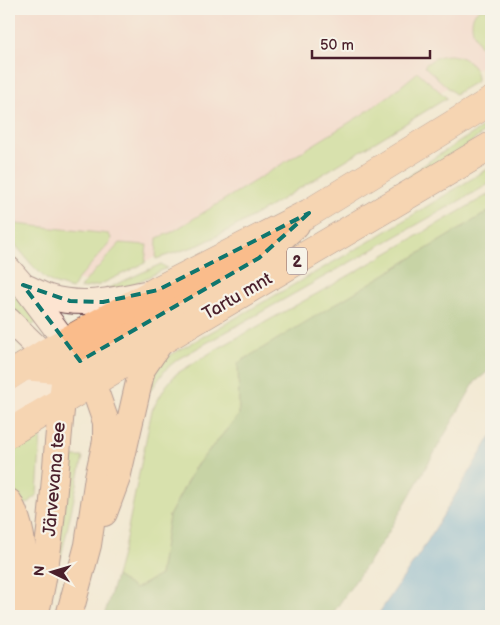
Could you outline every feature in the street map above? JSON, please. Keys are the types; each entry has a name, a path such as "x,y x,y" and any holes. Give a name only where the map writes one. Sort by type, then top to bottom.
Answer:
{"highway":[{"name":"Tartu mnt","path":"9,433 62,401 64,365 158,290 309,213 491,101"},
{"name":"Tartu mnt","path":"64,365 161,341 491,146"}],"main road":[{"path":"9,406 49,380 64,365 259,258 309,213"},
{"path":"16,277 48,297 70,302 102,302 158,290"},
{"path":"16,277 64,365 106,422 106,441 98,477 88,545 69,616"},
{"path":"9,320 22,335 64,365"},
{"path":"88,545 106,509 117,478 142,369 161,341"},
{"name":"Järvevana tee","path":"35,616 44,580 62,401"},
{"path":"9,502 16,513 23,567 19,616"}],"highlighted area":[{"path":"309,213 259,258 80,361 23,285 70,301 103,302 158,290"}],"shaded area":[{"path":"9,9 491,9 491,60 220,230 93,283 48,273 9,228"}],"green space":[{"path":"480,9 488,9 488,16 491,16 491,60 473,32 472,20 474,14"},
{"path":"450,55 470,62 475,70 477,81 455,94 424,66 436,58"},
{"path":"418,72 447,98 229,230 199,245 156,259 157,238 172,232 363,114"},
{"path":"491,122 491,127 462,149 385,194 432,159"},
{"path":"491,167 491,183 178,359 166,369 148,392 150,381 155,372 169,356 372,240"},
{"path":"491,193 491,210 239,363 239,415 195,467 169,516 160,575 135,589 116,576 125,543 152,410 166,386 176,374"},
{"path":"491,210 491,369 475,382 387,535 331,616 104,616 116,576 135,589 160,575 169,516 195,467 239,415 238,363"},
{"path":"9,211 15,214 16,224 109,234 111,238 110,243 77,280 72,289 53,283 32,265 9,237"},
{"path":"120,243 147,245 145,263 99,285 80,289 82,285"},
{"path":"161,264 167,268 127,287 106,289"},
{"path":"9,290 37,319 37,322 30,327 9,306"},
{"path":"41,434 37,494 29,503 21,505 9,489 9,454"},
{"path":"65,457 83,457 61,558 56,557"}],"water":[{"path":"491,436 491,616 377,616 424,547"}]}
